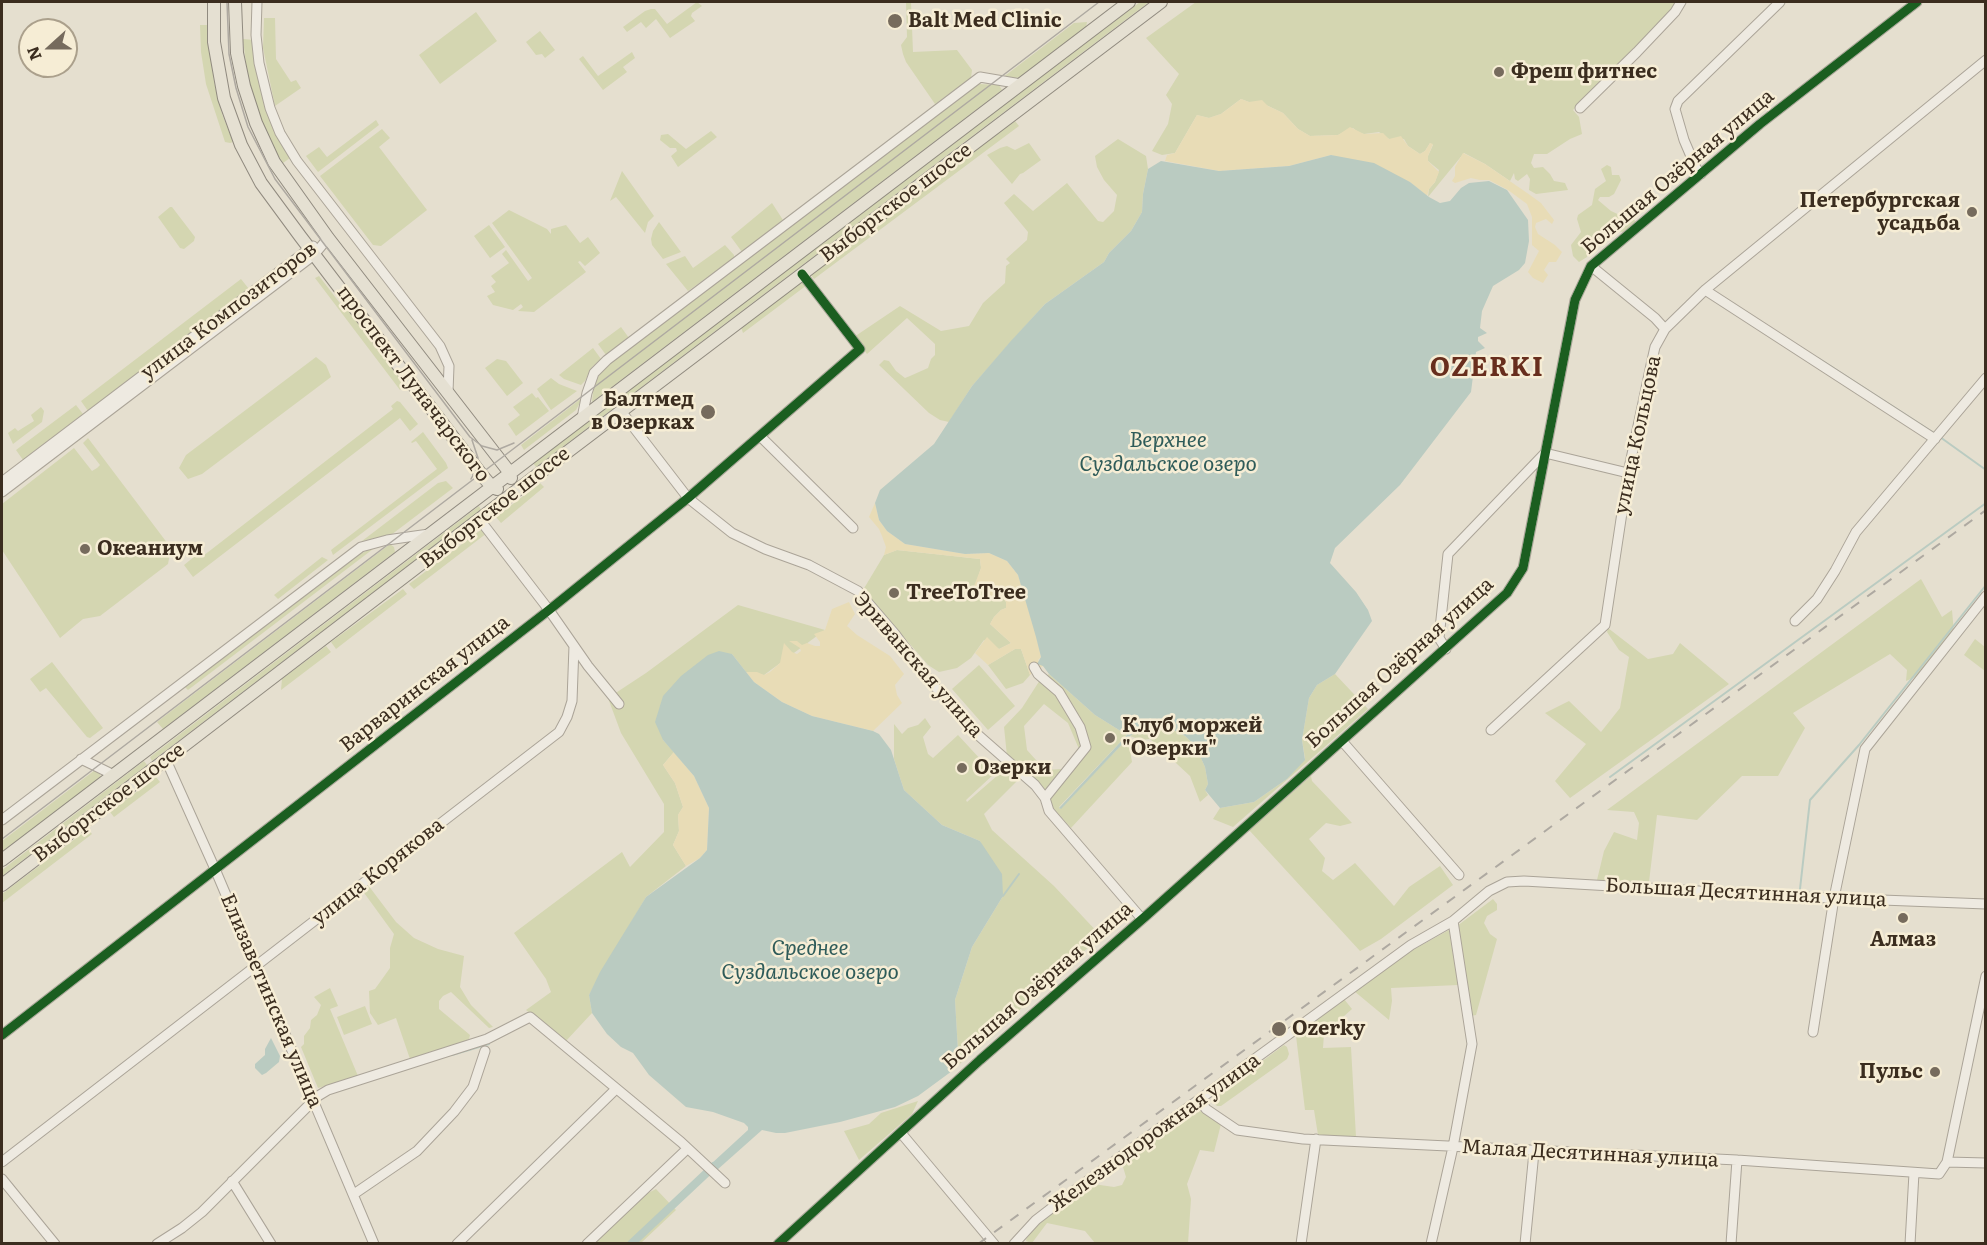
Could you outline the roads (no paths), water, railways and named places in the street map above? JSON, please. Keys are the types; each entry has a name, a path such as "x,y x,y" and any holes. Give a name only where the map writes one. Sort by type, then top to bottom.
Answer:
{"main road":[{"name":"проспект Луначарского","path":"214,2 213,22 217,62 224,98 234,128 261,183 311,252 492,487 512,494 510,473 328,238 280,171 256,123 244,86 239,61 236,2"},
{"name":"Выборгское шоссе","path":"2,860 1129,2"},
{"name":"Выборгское шоссе","path":"2,885 512,494 1161,2"}],"street":[{"path":"257,2 256,35 259,63 270,108 280,133 297,161 440,346 448,366 448,392"},
{"path":"1580,108 1660,28 1681,2"},
{"path":"1701,174 1684,140 1675,109 1678,101 1780,2"},
{"name":"Большая Озёрная улица","path":"778,1244 980,1060 1142,919 1507,593 1523,567 1575,300 1591,266 1760,124 1917,2"},
{"name":"улица Кольцова","path":"1491,729 1605,625 1628,473 1655,347 1665,329 1706,290 1986,60"},
{"path":"582,418 594,373 607,360 980,77 1021,84"},
{"name":"улица Композиторов","path":"4,483 328,238"},
{"path":"1591,266 1655,318 1665,329"},
{"name":"Варваринская улица","path":"2,1035 549,610 688,498 860,349 802,274"},
{"path":"1706,290 1935,439"},
{"path":"1795,621 1817,599 1856,532 1986,378"},
{"name":"Эриванская улица","path":"621,411 688,498 732,532 765,549 809,565 858,591 895,633 930,681 978,735 1035,785 1045,798 1049,811 1142,919"},
{"path":"760,436 853,528"},
{"path":"1446,649 1439,638 1448,554 1545,453 1628,473"},
{"path":"480,520 619,704"},
{"path":"2,820 361,547 387,540 431,534"},
{"path":"1813,1032 1834,898 1865,749 1986,596"},
{"name":"улица Корякова","path":"2,1162 560,732 572,701 574,646"},
{"path":"1034,667 1038,675 1059,692 1080,727 1086,747 1045,798"},
{"path":"1342,741 1459,875"},
{"path":"81,759 114,775"},
{"name":"Елизаветинская улица","path":"166,760 215,869 374,1244"},
{"name":"Большая Десятинная улица","path":"1507,882 1986,904"},
{"name":"Железнодорожная улица","path":"1014,1244 1036,1220 1411,945 1453,921 1490,891 1507,882"},
{"path":"1431,1244 1453,1147 1472,1044 1453,921"},
{"path":"1947,1162 1985,979"},
{"path":"157,1244 202,1212 313,1100 328,1090 488,1039 530,1017 705,1163 721,1180"},
{"path":"354,1194 417,1151 454,1112 473,1087 485,1050"},
{"path":"457,1244 616,1089"},
{"name":"Малая Десятинная улица","path":"1200,1100 1206,1109 1237,1130 1316,1139 1534,1152 1737,1160 1939,1174 1947,1162 1986,1163"},
{"path":"1191,1107 1206,1109"},
{"path":"901,1133 994,1244"},
{"path":"1301,1244 1316,1139"},
{"path":"587,1244 687,1149"},
{"path":"1525,1244 1534,1152"},
{"path":"1731,1244 1737,1160"},
{"path":"1910,1244 1914,1173"},
{"path":"2,1179 56,1244"},
{"path":"232,1181 270,1244"}],"water":[{"name":"Верхнее Суздальское озеро","path":"1331,155 1374,163 1410,182 1440,203 1450,201 1461,188 1469,183 1489,181 1507,190 1528,220 1529,241 1525,263 1519,270 1493,286 1482,311 1480,328 1487,333 1478,337 1478,341 1485,348 1476,352 1471,392 1400,485 1335,548 1330,563 1356,592 1368,610 1372,621 1335,674 1317,685 1309,698 1302,740 1305,760 1287,779 1254,802 1220,808 1205,790 1208,784 1200,750 1185,736 1162,724 1146,724 1130,736 1061,809 1059,808 1127,735 1095,715 1043,666 1037,664 1041,657 1018,575 1007,561 989,553 965,554 905,544 887,531 879,520 875,503 880,490 934,444 972,386 1045,304 1104,262 1109,253 1131,231 1142,212 1148,169 1161,161 1219,171 1289,166"},
{"name":"Среднее Суздальское озеро","path":"719,651 732,654 754,682 782,702 812,716 879,734 891,750 904,790 942,825 980,841 1002,874 1003,896 972,947 955,1000 958,1051 952,1071 918,1096 895,1107 840,1122 785,1133 762,1130 717,1170 711,1164 748,1130 748,1127 744,1123 713,1112 686,1107 649,1075 633,1053 621,1047 607,1034 592,1013 589,995 600,972 646,897 700,858 707,850 709,808 694,776 663,740 655,722 663,696 681,676 708,655"},
{"path":"271,1038 280,1056 279,1062 262,1075 255,1068 255,1064 265,1055 265,1049"}],"waterway":[{"path":"1818,358 1934,433"},
{"path":"1940,437 1986,470"},
{"path":"1610,777 1986,503"},
{"path":"1800,889 1810,800 1859,745 1986,585"},
{"path":"1003,896 1019,874"},
{"path":"452,1055 489,1044"},
{"path":"631,1244 714,1166"}],"tram line":[{"path":"227,2 229,54 236,88 248,127 275,179 470,437 482,446 497,450 514,443"},
{"path":"2,839 1099,2"},
{"path":"471,479 477,468 478,458 472,440"}],"railway":[{"path":"978,1244 1986,510"}],"place":[{"name":"Balt Med Clinic","path":"895,21"},
{"name":"Фреш фитнес","path":"1499,72"},
{"name":"Петербургская усадьба","path":"1972,212"},
{"name":"Балтмед в Озерках","path":"708,412"},
{"name":"Океаниум","path":"85,549"},
{"name":"TreeToTree","path":"894,593"},
{"name":"Клуб моржей \"Озерки\"","path":"1110,738"},
{"name":"Озерки","path":"962,768"},
{"name":"Алмаз","path":"1903,918"},
{"name":"Ozerky","path":"1279,1029"},
{"name":"Пульс","path":"1935,1072"}],"district":[{"name":"OZERKI","path":"1487,368"}]}
